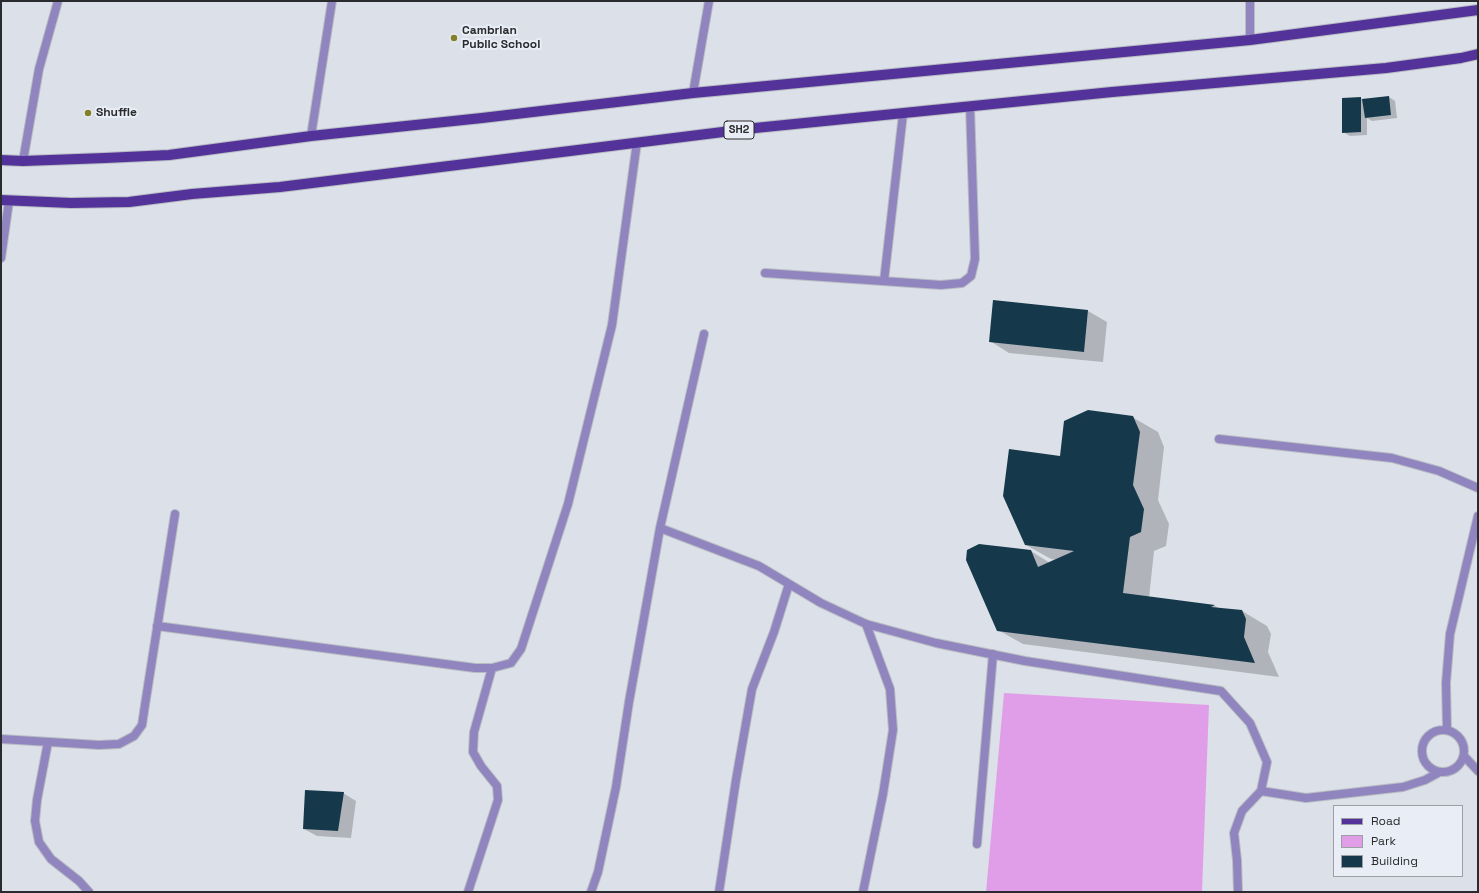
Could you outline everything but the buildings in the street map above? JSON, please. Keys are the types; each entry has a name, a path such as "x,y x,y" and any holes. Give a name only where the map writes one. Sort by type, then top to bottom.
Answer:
{"main road":[{"path":"1,160 24,161 169,154 311,136 482,118 693,93 1250,40 1478,10"},
{"name":"SH2","path":"5,200 71,203 129,202 192,194 280,186 755,128 970,106 1386,68 1461,58 1478,54"}],"street":[{"path":"24,161 39,69 58,1"},
{"path":"311,136 332,1"},
{"path":"693,93 710,1"},
{"path":"1250,1 1250,40"},
{"path":"765,273 941,285 962,283 971,276 975,259 970,106"},
{"path":"884,281 902,114"},
{"path":"157,626 475,668 492,668 510,663 521,649 568,504 612,325 637,142"},
{"path":"1,258 5,200"},
{"path":"591,892 598,872 616,786 629,702 660,528 704,334"},
{"path":"1219,439 1392,458 1439,471 1478,488"},
{"path":"1,739 98,745 119,744 134,736 142,725 175,514"},
{"path":"1446,730 1446,683 1450,634 1478,516"},
{"path":"660,528 759,566 821,602 866,624 936,643 1025,661 1221,691 1250,723 1267,762 1262,790 1242,811 1234,833 1238,892"},
{"path":"719,892 752,689 774,632 789,584"},
{"path":"864,892 883,794 893,730 890,689 866,624"},
{"path":"977,844 993,654"},
{"path":"468,892 498,800 497,786 481,766 473,752 474,732 492,668"},
{"path":"1262,790 1306,798 1403,787 1425,780 1438,773 1447,772 1454,769 1464,756 1464,747 1460,739 1446,730 1438,730 1430,734 1422,747 1422,756 1425,764 1438,773"},
{"path":"48,742 37,800 35,820 39,842 51,859 79,881 89,892"},
{"path":"1464,756 1478,771"}],"green space":[{"path":"1004,693 1209,705 1202,892 986,892"}],"place":[{"name":"Cambrian Public School","path":"454,38"},
{"name":"Shuffle","path":"88,113"}]}
